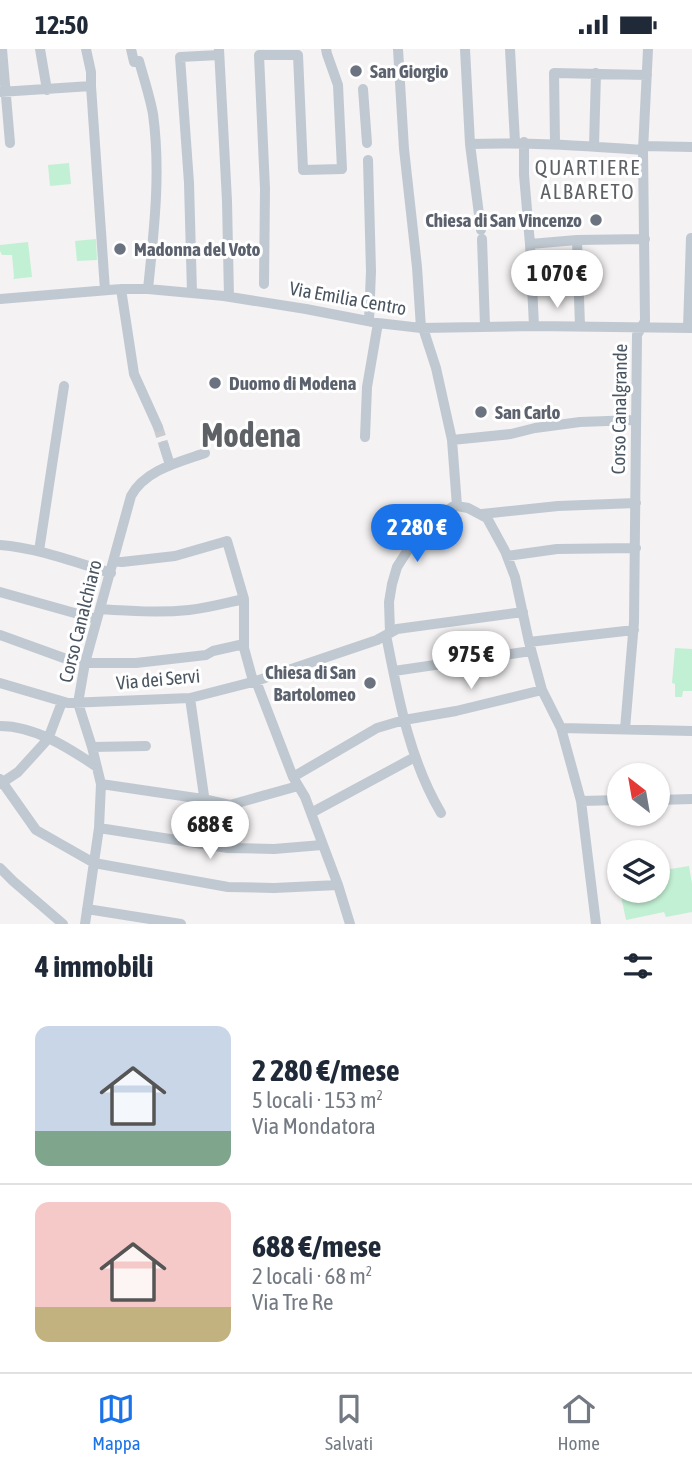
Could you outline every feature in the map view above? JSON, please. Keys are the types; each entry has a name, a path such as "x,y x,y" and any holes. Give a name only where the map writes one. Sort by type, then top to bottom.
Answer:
{"street":[{"path":"2,49 3,92 10,143"},
{"path":"40,49 47,90"},
{"path":"86,49 92,72 105,290"},
{"path":"131,49 153,112 157,152 155,232 148,289"},
{"path":"398,49 404,149 422,328 438,377 452,440 457,506"},
{"path":"465,49 470,144 482,234 485,326"},
{"path":"510,49 524,174 534,326"},
{"name":"Corso Canalgrande","path":"625,729 634,630 637,335 645,321 643,148 648,49"},
{"path":"192,293 189,183 180,57 219,52 229,297"},
{"path":"264,284 265,189 259,55 275,52 299,55 303,170 342,169 338,85 327,52"},
{"path":"555,143 554,73 647,75"},
{"path":"594,146 596,73"},
{"path":"3,92 91,86"},
{"path":"363,89 367,143"},
{"path":"470,144 520,142 643,148 692,147"},
{"path":"365,437 374,322 368,160"},
{"path":"690,328 692,226"},
{"path":"530,244 645,239"},
{"path":"578,240 580,326"},
{"path":"121,289 134,375 158,426"},
{"name":"Via Emilia Centro","path":"0,299 148,289 264,300 374,322 422,328 690,328"},
{"path":"39,551 64,386"},
{"path":"452,440 569,424 635,420"},
{"path":"164,446 170,465"},
{"name":"Corso Canalchiaro","path":"85,924 99,828 101,784 78,703 85,663 131,496 151,476 170,465 205,453"},
{"path":"482,514 558,506 636,503"},
{"path":"442,813 429,792 415,757 404,720 388,634 391,590 397,567 417,538 444,511 457,506 482,514 492,525 514,577 542,690 561,728 582,801 596,924"},
{"path":"114,561 175,556 227,541 244,599 244,644 254,681 295,782 305,797 338,885 349,924"},
{"path":"0,545 39,551 110,573"},
{"path":"507,556 557,549 636,548"},
{"path":"0,592 98,614 180,610 244,599"},
{"name":"Via dei Servi","path":"0,683 62,702 190,698 254,681 377,640 397,629 523,612"},
{"path":"394,671 634,630"},
{"path":"0,635 72,661 85,663 135,663 206,655 244,644"},
{"path":"101,784 230,805 295,782 377,729 404,720 456,711 542,690"},
{"path":"190,698 203,799"},
{"path":"62,702 48,739 18,772 1,782 36,830 94,863 228,887 338,885"},
{"path":"0,726 25,728 97,768"},
{"path":"561,728 692,731"},
{"path":"92,747 146,746"},
{"path":"311,813 415,757"},
{"path":"670,800 692,799"},
{"path":"582,801 607,800"},
{"path":"99,828 228,848 274,849 323,845"},
{"path":"0,868 63,924"},
{"path":"87,909 181,924"}],"green space":[{"path":"69,163 71,184 50,186 48,165"},
{"path":"96,239 97,260 77,261 75,241"},
{"path":"28,242 32,277 13,279 12,255 2,255 0,245"},
{"path":"675,648 692,649 692,691 683,691 682,697 675,697 675,684 672,683"},
{"path":"689,866 692,912 666,917 664,912 626,920 622,903 670,903 670,869"}],"tunnel":[{"path":"158,427 164,446"}],"place":[{"name":"San Giorgio","path":"356,71"},
{"name":"Chiesa di San Vincenzo","path":"596,220"},
{"name":"Madonna del Voto","path":"120,249"},
{"name":"Duomo di Modena","path":"215,383"},
{"name":"San Carlo","path":"481,412"},
{"name":"Chiesa di San Bartolomeo","path":"370,683"}],"district":[{"name":"QUARTIERE ALBARETO","path":"588,179"},
{"name":"Modena","path":"251,435"}]}
